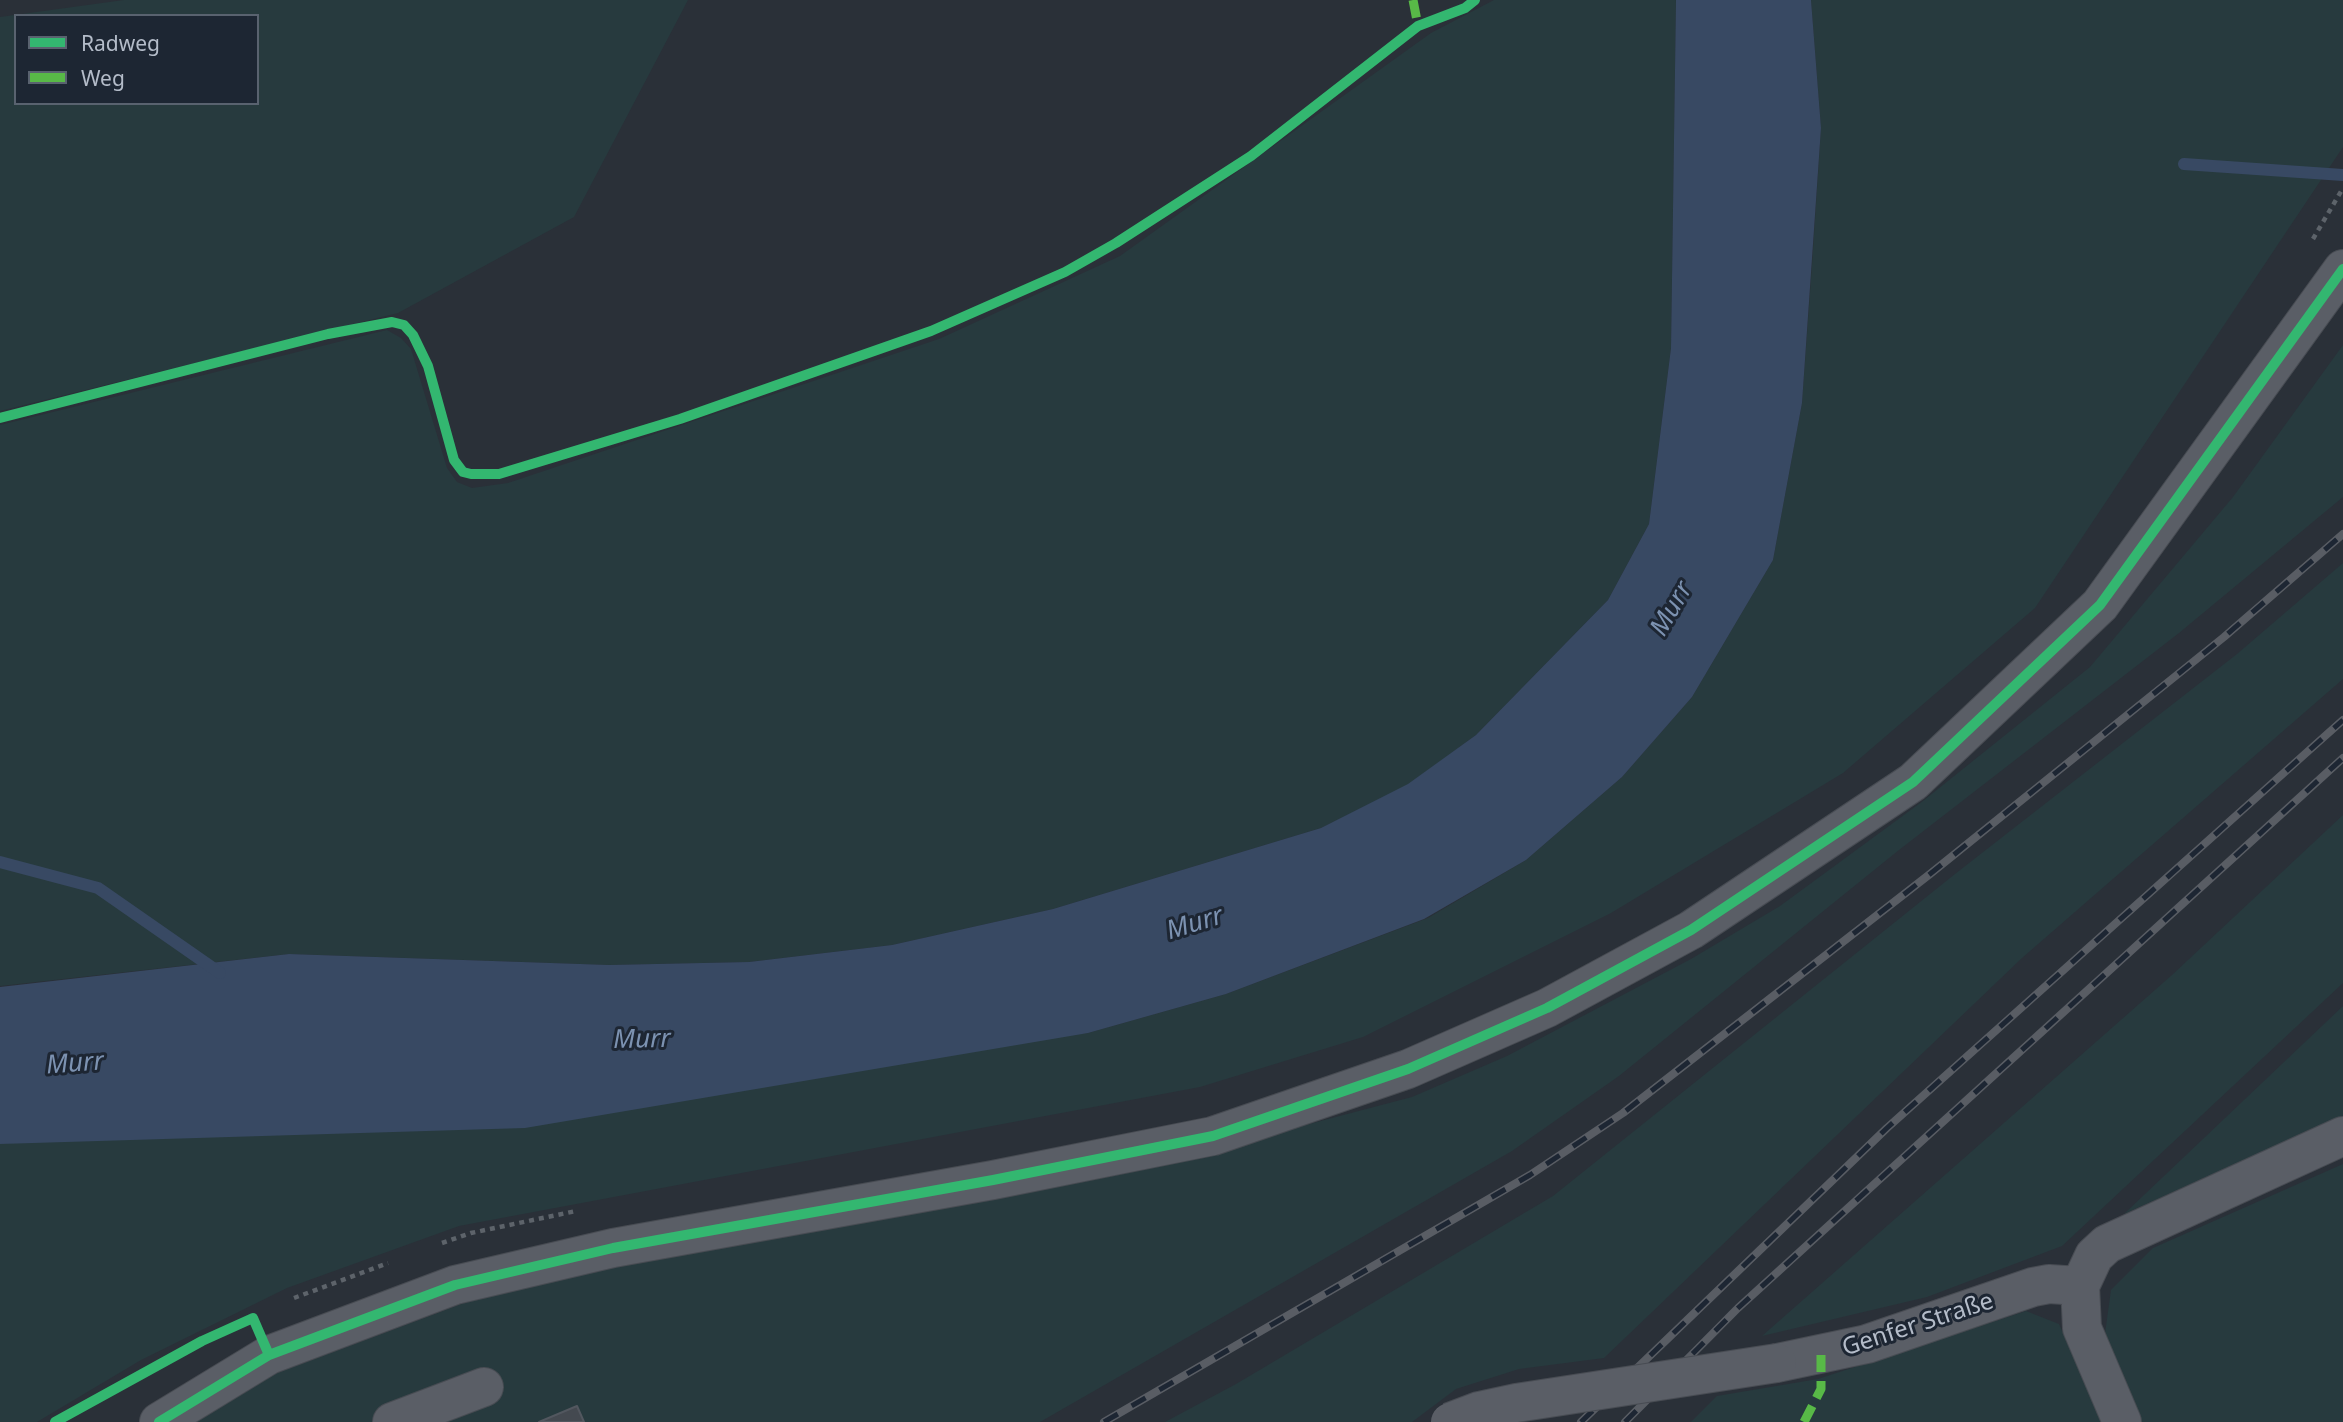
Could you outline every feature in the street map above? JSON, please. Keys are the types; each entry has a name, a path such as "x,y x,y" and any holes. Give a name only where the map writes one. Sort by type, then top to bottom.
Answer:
{"street":[{"path":"159,1422 270,1355 455,1285 613,1248 993,1180 1213,1136 1408,1069 1547,1008 1691,930 1913,782 2100,605 2343,269"},
{"path":"2122,1422 2082,1328 2080,1286 2094,1256 2107,1244 2343,1136"},
{"name":"Genfer Straße","path":"1450,1422 1479,1411 1516,1403 1777,1363 1892,1337 2033,1287 2049,1284 2080,1286"},
{"path":"392,1422 484,1387"}],"path":[{"path":"2308,248 2343,188"},
{"path":"433,1246 471,1233 587,1209"},
{"path":"285,1303 395,1260"}],"green space":[{"path":"124,0 688,0 574,217 398,313 0,411 0,17 14,15 14,105 259,105 259,14 22,14"},
{"path":"1494,0 1676,0 1671,348 1649,524 1608,600 1476,735 1408,785 1321,828 1053,909 892,945 749,962 609,965 289,954 0,986 0,425 387,330 401,338 411,349 447,468 457,482 472,488 508,483 939,339 1120,256 1431,33"},
{"path":"1811,0 2343,0 2343,147 2035,608 1843,773 1611,913 1363,1037 1200,1087 459,1226 287,1288 141,1360 37,1422 0,1422 0,1144 1088,1033 1226,994 1428,918 1526,860 1622,777 1692,697 1773,560 1802,403 1812,265 1821,128"},
{"path":"2343,345 2343,497 2179,633 1899,850 1619,1076 1512,1151 1040,1422 196,1422 277,1373 464,1303 606,1266 1222,1147 1412,1097 1507,1056 1691,959 1780,906 1923,801 2090,667 2233,497"},
{"path":"2343,563 2343,679 2022,958 1604,1358 1519,1369 1456,1389 1412,1422 1165,1422 1236,1384 1553,1196 1955,874 2237,654"},
{"path":"2343,815 2343,983 2062,1246 1927,1297 1762,1336 2172,975"},
{"path":"2343,1006 2343,1116 2124,1214"},
{"path":"2343,1164 2343,1422 2140,1422 2104,1341 2111,1290 2153,1248"},
{"path":"2026,1311 2059,1324 2102,1422 1691,1422 1717,1396 1818,1379"}],"water":[{"name":"Murr","path":"1676,0 1811,0 1821,128 1802,403 1773,560 1692,697 1622,777 1526,860 1424,919 1226,994 1088,1033 525,1128 0,1144 0,987 289,954 609,965 749,962 892,945 1053,909 1321,828 1408,784 1476,735 1608,600 1649,524 1671,348"}],"building":[{"path":"577,1406 584,1422 539,1422"}],"waterway":[{"path":"2184,164 2343,175"},
{"path":"0,862 98,888 220,973"}],"railway":[{"path":"1104,1422 1530,1175 1623,1113 1930,874 2224,637 2343,534"},
{"path":"1581,1422 1887,1128 2343,720"},
{"path":"1625,1422 1738,1308 2343,758"}],"marked path":[{"path":"1413,0 1418,26"},
{"path":"1804,1422 1821,1389 1821,1355"}],"cycle path":[{"path":"0,418 328,334 392,322 404,325 413,335 428,366 454,460 463,472 499,474 680,419 931,331 1065,272 1116,243 1251,156 1418,26 1465,8 1475,0"},
{"path":"159,1422 269,1355 455,1285 613,1248 993,1180 1213,1136 1408,1069 1547,1008 1691,930 1913,782 2100,605 2343,269"},
{"path":"55,1422 202,1341 253,1318 269,1355"}]}
